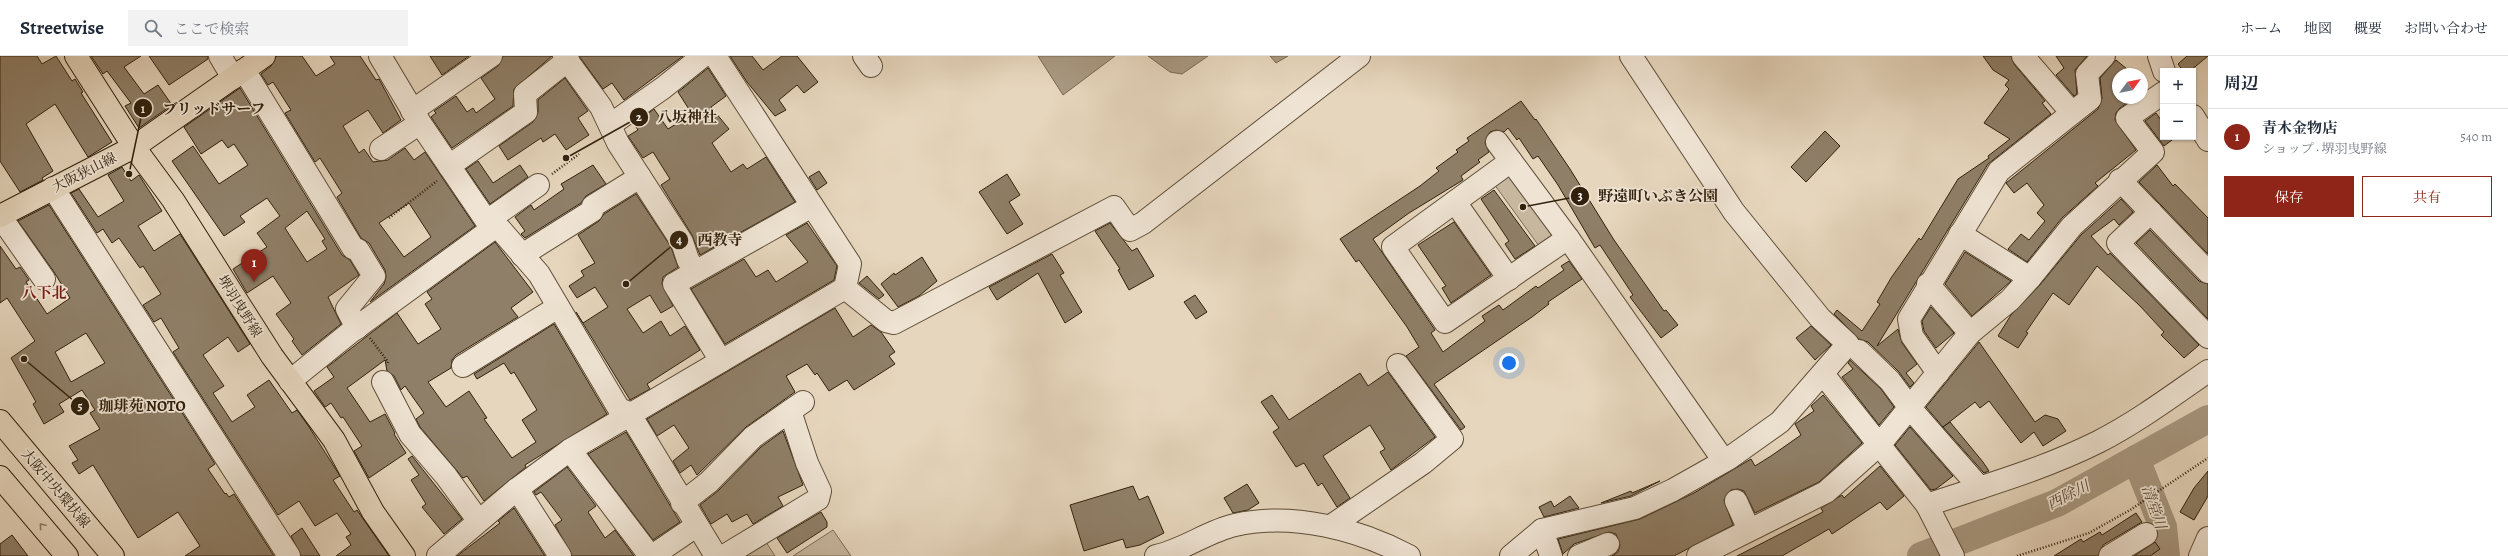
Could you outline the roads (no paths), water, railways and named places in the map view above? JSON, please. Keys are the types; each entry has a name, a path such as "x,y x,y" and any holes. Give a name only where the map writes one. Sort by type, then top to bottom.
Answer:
{"main road":[{"name":"堺羽曳野線","path":"76,56 134,147 173,200 290,381 334,440 373,512 404,556"},
{"name":"大阪狭山線","path":"0,216 134,147 264,56"},
{"name":"大阪中央環状線","path":"0,421 113,556"},
{"path":"0,477 67,556"}],"street":[{"path":"220,56 239,74 353,248 358,250 374,276 347,308 359,326"},
{"path":"380,56 416,117 490,225 500,229 539,274 619,409 629,413 682,503 716,556"},
{"path":"381,150 416,117 491,56"},
{"path":"610,125 663,88 702,56"},
{"path":"438,556 478,520 570,450 629,413 845,288 850,264 715,56"},
{"path":"845,288 886,321 894,323 1114,207 1130,230 1143,223 1359,56"},
{"path":"1510,556 1542,530 1635,508 1673,490 1724,461 1780,422 1848,344 1820,318 1734,212 1631,56"},
{"path":"2023,56 2072,113"},
{"path":"1938,373 1912,336 1908,319 1928,284 1999,171 2090,99 2087,74 2104,56"},
{"path":"2159,56 2163,68"},
{"path":"451,168 526,112 525,94 566,58 601,107 618,142 682,242 688,260 695,271"},
{"path":"1698,556 1826,492 1880,444 1970,334 2010,300 2030,278 2072,226 2120,180 2153,152 2128,118 2160,95"},
{"path":"2196,121 2208,140"},
{"path":"1497,142 1568,238 1724,461"},
{"path":"1511,161 1393,247 1445,322 1568,238"},
{"path":"522,255 592,211 593,206 640,177"},
{"path":"2120,180 2208,272"},
{"path":"290,381 490,225 538,185"},
{"path":"53,188 289,556"},
{"path":"1455,202 1509,278"},
{"path":"721,361 674,284 812,206"},
{"path":"2151,212 2118,243 2208,337"},
{"path":"0,216 44,279"},
{"path":"1960,234 2030,278"},
{"path":"1928,284 1970,334"},
{"path":"463,366 558,307"},
{"path":"1859,351 1890,381 1910,408 1980,488"},
{"path":"1331,526 1423,463 1452,439 1398,365"},
{"path":"1928,508 2046,464 2098,442 2137,419 2208,371"},
{"path":"1822,374 1880,444 1928,508 1954,556"},
{"path":"383,382 410,434 446,476 478,520"},
{"path":"682,503 709,482 753,437 796,407 807,463 820,491 818,499 724,556"},
{"path":"570,450 651,556 696,526"},
{"path":"517,489 560,556"},
{"path":"1736,501 1749,530"},
{"path":"1156,556 1235,525 1277,522 1331,526 1386,544 1409,556"},
{"path":"1542,530 1551,556"},
{"path":"2110,556 2146,534"},
{"path":"2200,556 2208,538"},
{"path":"1579,556 1608,544"}],"waterway":[{"name":"西除川","path":"1921,556 2057,503 2208,419"},
{"name":"清堂川","path":"2136,459 2163,527 2166,556"}],"place":[{"name":"八坂神社","path":"566,158"},
{"name":"ブリッドサーフ","path":"129,174"},
{"name":"野遠町いぶき公園","path":"1523,207"},
{"name":"青木金物店","path":"254,282"},
{"name":"西教寺","path":"626,284"},
{"name":"珈琲苑 NOTO","path":"24,359"}],"district":[{"name":"八下北","path":"44,293"}]}
